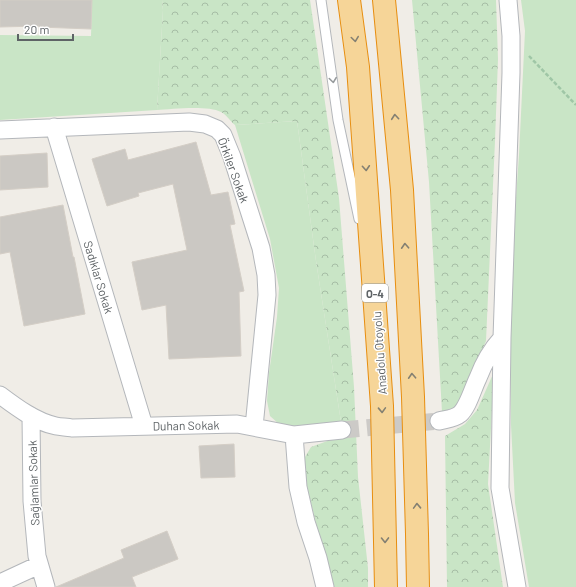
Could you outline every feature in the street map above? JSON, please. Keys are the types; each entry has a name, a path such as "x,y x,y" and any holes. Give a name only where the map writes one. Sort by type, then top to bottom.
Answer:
{"highway":[{"name":"Anadolu Otoyolu","path":"349,0 358,67 382,406 386,587"},
{"path":"384,0 402,190 413,397 418,587"}],"street":[{"path":"508,0 511,36 502,338 500,488 517,587"},
{"name":"Örkiler Sokak","path":"0,130 189,122 205,124 216,128 223,135 232,157 261,248 266,275 267,296 254,427"},
{"name":"Sadıklar Sokak","path":"54,127 144,426"},
{"path":"439,421 454,418 460,414 467,402 486,358 502,338"},
{"path":"0,395 31,416"},
{"name":"Duhan Sokak","path":"31,416 56,426 72,428 237,424 294,435 342,430"},
{"name":"Sağlamlar Sokak","path":"31,416 32,501 37,556 46,587"},
{"path":"294,435 298,487 306,522 318,558 325,587"},
{"path":"0,583 39,565"}],"lane":[{"path":"321,0 338,120 374,290"}],"path":[{"path":"511,36 576,106"}],"green space":[{"path":"92,0 162,0 163,10 157,110 0,120 0,35 91,36"},
{"path":"162,0 310,0 339,198 354,387 358,477 368,568 368,587 333,587 304,474 305,457 311,447 341,436 341,422 316,261 297,121 235,125 223,113 215,110 190,108 157,110 163,10"},
{"path":"412,0 496,0 498,59 486,341 456,407 442,412 429,182"},
{"path":"521,0 576,0 576,587 529,587 515,503 511,425 511,269 519,155 525,31"},
{"path":"297,121 316,261 341,422 295,426 279,424 270,416 267,401 279,288 270,239 235,125"},
{"path":"494,372 488,484 503,587 447,587 445,436 465,424 477,410"}],"building":[{"path":"0,0 92,0 91,29 39,26 0,27"},
{"path":"196,142 211,195 228,192 235,224 230,225 244,291 239,292 241,356 169,359 166,305 142,310 132,262 187,250 173,184 138,193 139,196 107,206 92,159 125,149 128,160"},
{"path":"47,153 48,187 0,190 0,156"},
{"path":"63,205 85,314 24,326 10,252 0,254 0,217"},
{"path":"234,444 235,477 201,478 199,446"},
{"path":"167,531 178,559 132,577 136,587 56,587 124,558 121,550"}],"tunnel":[{"path":"342,430 439,421"}]}
